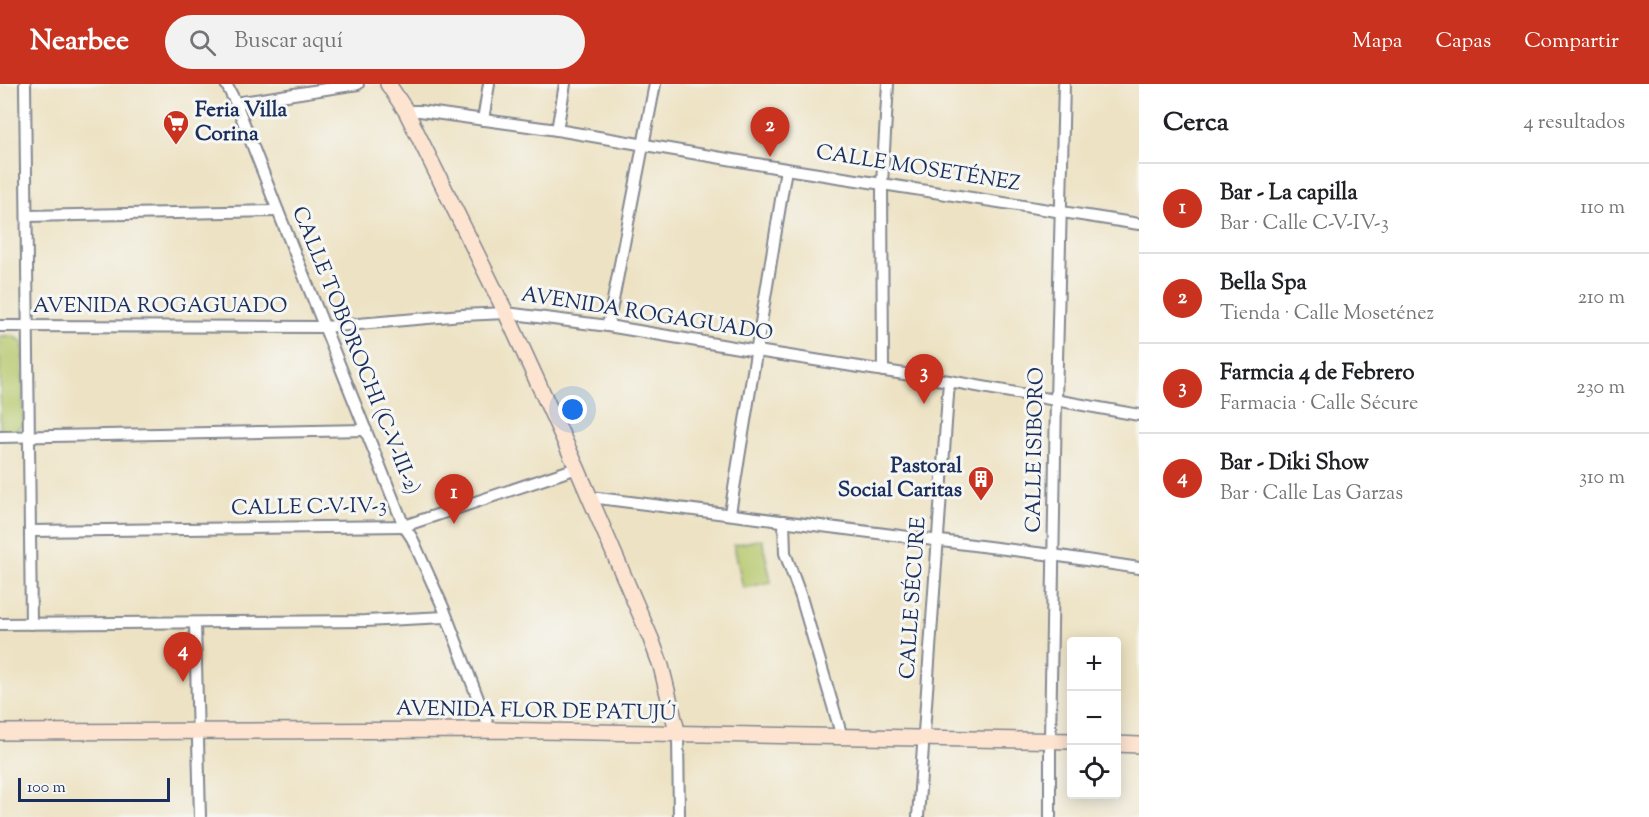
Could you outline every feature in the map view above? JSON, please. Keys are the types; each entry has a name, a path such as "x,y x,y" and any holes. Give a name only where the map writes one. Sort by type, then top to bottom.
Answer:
{"main road":[{"path":"388,84 406,111 506,313 590,497 661,666 678,735"},
{"name":"AVENIDA FLOR DE PATUJÚ","path":"0,732 490,730 1067,741"},
{"path":"1121,744 1139,745"}],"street":[{"path":"25,84 32,624"},
{"name":"CALLE TOBOROCHI (C-V-III-2)","path":"226,84 236,103 404,526 412,538 443,607 490,730"},
{"path":"236,103 358,84"},
{"path":"483,120 489,84"},
{"path":"557,130 565,84"},
{"path":"608,326 655,84"},
{"path":"883,371 882,183 888,84"},
{"name":"CALLE ISIBORO","path":"1050,817 1053,555 1064,84"},
{"name":"CALLE MOSETÉNEZ","path":"406,111 557,130 786,169 1139,224"},
{"path":"730,513 786,169"},
{"path":"27,216 278,211"},
{"name":"AVENIDA ROGAGUADO","path":"0,326 324,327 506,313 608,326 949,381 1139,415"},
{"name":"CALLE SÉCURE","path":"918,817 949,381"},
{"path":"0,438 366,430"},
{"name":"CALLE C-V-IV-3","path":"31,531 404,526 577,468"},
{"path":"590,497 730,513 1139,568"},
{"path":"784,521 785,552 801,597 842,737"},
{"path":"0,624 195,624 434,620 445,617"},
{"path":"195,624 200,817"},
{"path":"678,735 679,817"}],"green space":[{"path":"0,336 13,336 23,342 23,424 14,432 0,432"},
{"path":"762,539 771,582 743,588 734,545"}],"place":[{"name":"Feria Villa Corina","path":"176,146"},
{"name":"Bella Spa","path":"770,157"},
{"name":"Farmcia 4 de Febrero","path":"924,404"},
{"name":"Pastoral Social Caritas","path":"981,502"},
{"name":"Bar - La capilla","path":"454,524"},
{"name":"Bar - Diki Show","path":"183,682"}]}
